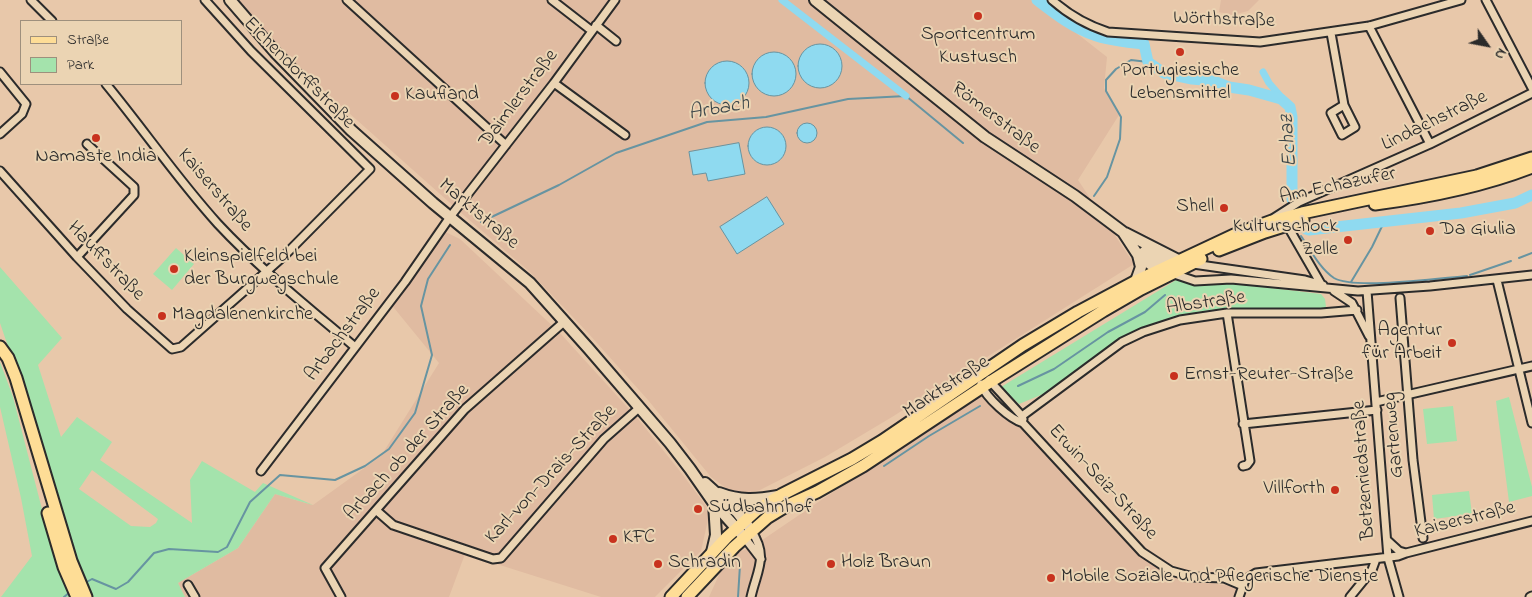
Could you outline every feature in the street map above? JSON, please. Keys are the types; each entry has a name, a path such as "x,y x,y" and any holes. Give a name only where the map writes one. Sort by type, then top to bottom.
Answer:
{"main road":[{"name":"Marktstraße","path":"230,0 276,52 351,130 450,217 530,283 639,408 690,469 714,502 740,524"},
{"name":"Römerstraße","path":"815,0 985,137 1074,196 1123,232 1138,255 1158,270"},
{"name":"Am Echazufer","path":"1180,266 1197,253 1234,235 1272,220 1477,176 1532,158"},
{"name":"Am Echazufer","path":"1158,270 1180,266 1295,215 1452,192 1509,176 1532,167"},
{"path":"1123,232 1164,253 1180,266"},
{"name":"Römerstraße","path":"1132,245 1156,260 1180,266"},
{"path":"1164,253 1197,253"},
{"path":"1136,281 1141,267 1138,255"},
{"name":"Marktstraße","path":"687,597 748,534 786,506 817,492 863,466 986,384 1103,311 1180,266"},
{"name":"Marktstraße","path":"740,524 781,495 852,459 882,441 1023,345 1078,312 1158,270"},
{"path":"0,349 8,358 16,378 67,564 83,596"},
{"name":"Marktstraße","path":"690,469 713,490 740,524"},
{"path":"713,490 727,496 746,500 761,500 781,495"},
{"path":"712,552 716,528 714,502"},
{"path":"670,597 740,524 748,534"}],"street":[{"path":"31,0 51,20"},
{"name":"Eichendorffstraße","path":"205,0 250,51 370,169"},
{"path":"347,0 506,145"},
{"path":"552,0 616,41"},
{"name":"Daimlerstraße","path":"450,217 554,83 615,0"},
{"name":"Wörthstraße","path":"1052,0 1067,13 1088,25 1108,32 1260,42 1369,26 1461,0"},
{"path":"1486,0 1532,88"},
{"path":"1369,26 1430,144"},
{"path":"1331,33 1344,105"},
{"path":"0,72 26,104 22,114 0,134"},
{"path":"554,83 625,135"},
{"name":"Kaiserstraße","path":"107,85 214,220 267,272 355,347"},
{"name":"Lindachstraße","path":"1295,215 1532,93"},
{"path":"77,257 134,195 134,188 87,144"},
{"name":"Hauffstraße","path":"0,171 126,309 172,349 182,347 267,272 370,169"},
{"path":"1295,215 1313,272 1321,284"},
{"name":"Arbachstraße","path":"261,471 406,282 450,217"},
{"name":"Albstraße","path":"1180,266 1305,280 1358,291"},
{"name":"Albstraße","path":"1180,266 1195,281 1231,278 1358,291 1497,280 1532,275"},
{"path":"1305,280 1313,272"},
{"path":"1497,280 1532,423"},
{"name":"Albstraße","path":"1023,419 1109,351 1143,332 1180,320 1227,313 1321,314 1357,310 1352,303 1331,289"},
{"name":"Betzenriedstraße","path":"1367,291 1388,558 1399,597"},
{"name":"Gartenweg","path":"1400,298 1415,475 1423,538"},
{"name":"Betzenriedstraße","path":"1357,310 1370,340"},
{"path":"1227,313 1250,461 1244,466"},
{"name":"Arbach ob der Straße","path":"341,597 325,568 465,409 564,321"},
{"path":"1243,424 1376,406 1408,395 1532,366"},
{"name":"Erwin-Seiz-Straße","path":"980,374 986,384 1023,419 1142,552 1171,571 1194,578 1224,578 1243,586"},
{"name":"Erwin-Seiz-Straße","path":"986,384 989,397 1010,416 1023,419"},
{"name":"Karl-von-Drais-Straße","path":"376,511 394,525 493,559 501,558 604,440 639,408"},
{"name":"Kaiserstraße","path":"1243,586 1248,578 1256,574 1388,558 1532,521"},
{"path":"748,534 761,559 760,570 752,597"},
{"name":"Kaiserstraße","path":"1387,540 1397,550 1406,552"},
{"path":"1350,597 1372,570 1376,559"},
{"path":"188,586 195,597"},
{"path":"1239,597 1243,586"}],"shaded area":[{"path":"222,0 1034,0 1107,57 1104,88 1119,115 1078,180 1134,264 892,417 825,457 760,490 746,493 736,492 726,488 711,477 648,400 530,272"},
{"path":"1221,0 1259,0 1248,11 1233,15 1219,12"},
{"path":"435,227 460,239 560,333 638,419 710,511 701,551 655,597 601,597 465,554 449,597 185,597 178,583 238,548 275,494 313,505 381,456 439,363 390,303"},
{"path":"988,391 1142,553 1193,579 1222,585 1243,586 1239,597 709,597 722,568 736,553 752,547 864,471"}],"green space":[{"name":"Kleinspielfeld bei der Burgwegschule","path":"176,248 194,264 172,290 153,274"},
{"path":"0,267 62,338 38,365 61,437 77,417 112,442 100,460 192,523 190,480 202,461 255,492 263,483 313,505 275,494 238,548 178,583 185,597 91,597 73,553 27,402 0,323","holes":["92,470 158,519 150,527 131,526 79,489"]},
{"path":"1181,277 1321,294 1325,299 1326,307 1321,311 1226,310 1141,331 1065,385 1019,404 1001,387"},
{"path":"0,362 13,397 44,517 71,597 1,597 32,556 0,407"},
{"path":"1509,397 1532,487 1532,496 1509,502 1496,401"},
{"path":"1453,406 1457,441 1427,444 1423,409"},
{"path":"1469,491 1472,514 1434,519 1432,495"}],"water":[{"path":"820,44 832,48 838,54 842,66 838,78 832,84 820,88 808,84 802,78 798,66 802,54 808,48"},
{"path":"774,52 786,56 792,62 796,74 792,86 786,92 774,96 762,92 756,86 752,74 756,62 762,56"},
{"path":"727,61 739,65 745,71 749,83 745,95 739,101 727,105 715,101 709,95 705,83 709,71 715,65"},
{"path":"807,123 814,126 817,133 814,140 807,143 800,140 797,133 800,126"},
{"path":"767,127 780,133 786,146 780,159 767,165 754,159 748,146 754,133"},
{"path":"739,143 745,174 708,181 706,173 693,175 689,152"},
{"path":"767,197 784,224 737,254 720,227"}],"waterway":[{"path":"782,0 906,96"},
{"name":"Echaz","path":"1037,0 1064,20 1086,32 1106,39 1144,44 1148,62 1164,73 1192,79 1214,81 1229,87 1249,90 1281,99 1290,107 1292,117 1292,199 1306,229 1461,213 1515,203 1532,195"},
{"name":"Arbach","path":"1094,196 1107,177 1120,139 1121,117 1106,91 1106,80 1116,69 1131,60 1148,62"},
{"path":"1263,72 1269,83 1290,107"},
{"name":"Arbach","path":"481,222 559,185 616,153 707,122 766,117 848,99 906,96 963,143"},
{"path":"1351,282 1372,247 1385,220"},
{"path":"1301,236 1324,269 1334,278 1344,281 1378,283 1467,276"},
{"name":"Arbach","path":"85,583 92,579 116,589 128,582 154,553 169,549 218,552 227,547 250,502 280,475 335,480 365,466 389,449 415,413 432,355 421,306 428,279 450,245"},
{"path":"1519,258 1532,253"},
{"path":"1470,275 1511,261"},
{"path":"1018,386 1054,369 1108,332 1145,312 1165,295"},
{"path":"884,466 929,436 980,406"},
{"path":"738,597 740,565"},
{"name":"Arbach","path":"64,597 70,592"}],"place":[{"name":"Sportcentrum Kustusch","path":"978,16"},
{"name":"Portugiesische Lebensmittel","path":"1180,52"},
{"name":"Kaufland","path":"395,96"},
{"name":"Namaste India","path":"96,138"},
{"name":"Shell","path":"1224,208"},
{"name":"Da Giulia","path":"1430,231"},
{"name":"Kulturschock Zelle","path":"1348,240"},
{"name":"Kleinspielfeld bei der Burgwegschule","path":"174,269"},
{"name":"Magdalenenkirche","path":"162,316"},
{"name":"Agentur für Arbeit","path":"1452,343"},
{"name":"Ernst-Reuter-Straße","path":"1174,376"},
{"name":"Villforth","path":"1335,490"},
{"name":"Südbahnhof","path":"698,509"},
{"name":"KFC","path":"613,539"},
{"name":"Schradin","path":"658,564"},
{"name":"Holz Braun","path":"831,564"},
{"name":"Mobile Soziale und Pflegerische Dienste","path":"1051,578"}]}
